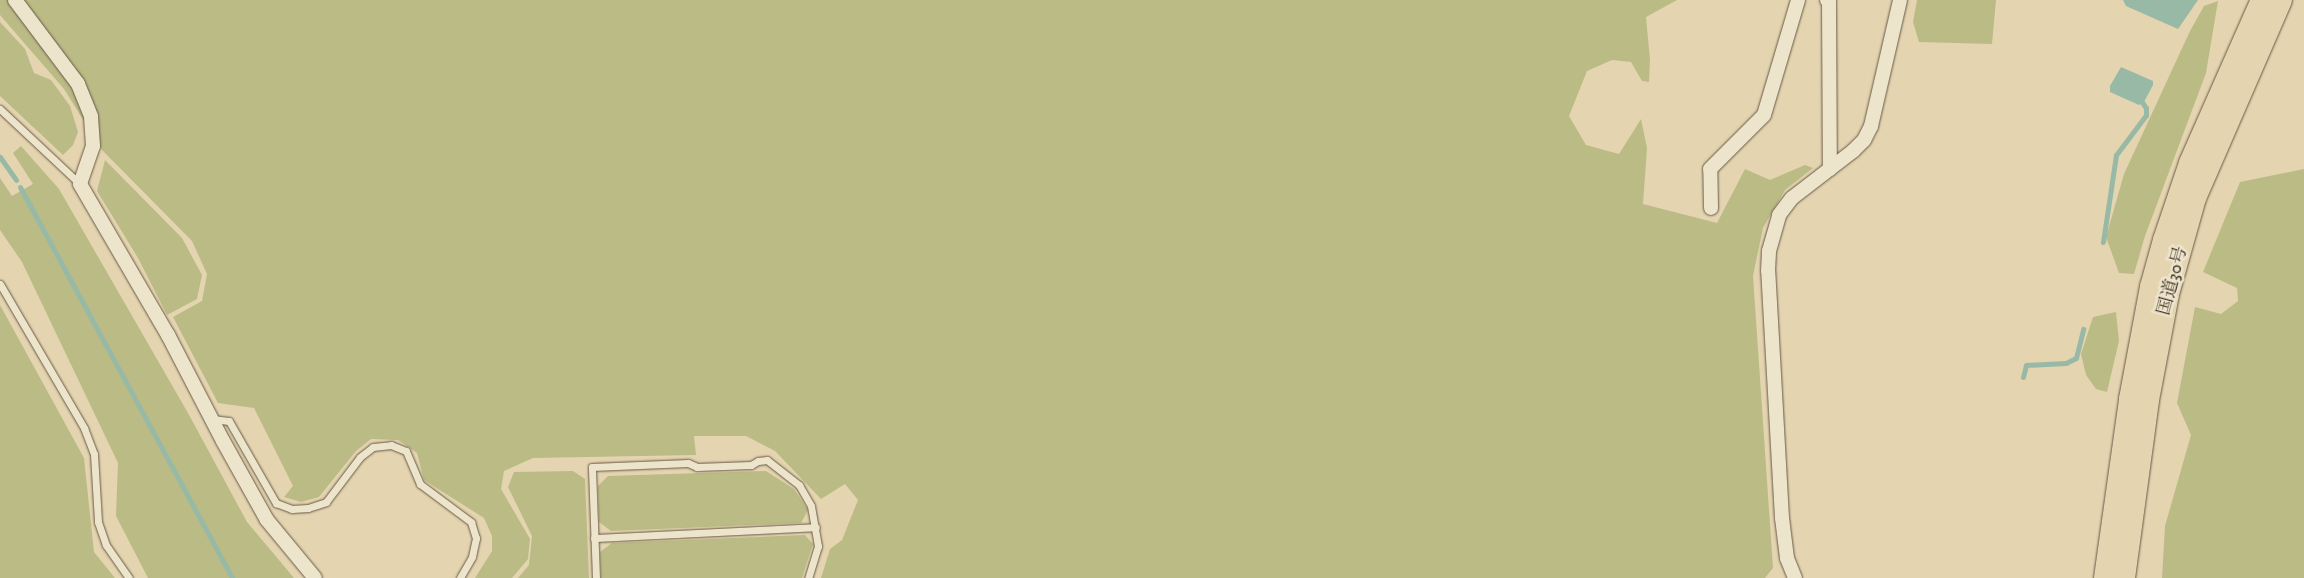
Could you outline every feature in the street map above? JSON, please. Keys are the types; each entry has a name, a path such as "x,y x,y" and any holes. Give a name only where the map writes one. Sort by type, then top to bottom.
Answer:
{"highway":[{"name":"国道30号","path":"2105,578 2130,399 2150,287 2190,163 2262,0"},
{"name":"国道30号","path":"2124,578 2148,400 2168,294 2196,198 2281,0"}],"street":[{"path":"15,0 78,84 91,117 93,146 80,184 168,335 266,520 315,578"},
{"path":"1711,208 1710,169 1764,114 1798,0"},
{"path":"1827,0 1830,169"},
{"path":"1795,578 1787,558 1782,518 1768,271 1769,251 1779,215 1792,198 1853,152 1864,140 1871,126 1900,0"}],"lane":[{"path":"0,108 80,184"},
{"path":"0,284 84,428 94,454 98,522 106,545 129,578"},
{"path":"212,419 229,421 276,503 292,509 308,508 326,502 360,456 373,447 391,445 406,451 420,484 471,522 476,538 472,557 460,578"},
{"path":"596,578 592,467 688,463 697,467 733,466 751,465 758,461 768,460 799,485 811,506 818,546 808,578"},
{"path":"594,538 816,527"}],"green space":[{"path":"0,0 1677,0 1646,17 1650,60 1649,82 1642,81 1631,62 1612,60 1587,71 1569,116 1586,145 1619,154 1641,119 1647,148 1643,204 1717,223 1745,169 1770,180 1805,165 1813,168 1785,190 1763,228 1753,276 1773,568 1765,578 821,578 830,549 842,540 858,500 845,484 821,499 775,451 746,436 694,436 696,455 533,458 504,471 501,489 530,539 528,559 512,578 475,578 492,551 492,536 484,518 424,480 417,453 398,440 371,439 356,451 319,497 301,502 284,497 293,486 254,408 218,403 173,317 202,301 207,274 192,241 102,150 64,89 0,15"},
{"path":"1917,0 1996,0 1992,44 1919,42 1913,22"},
{"path":"2218,1 2206,73 2145,236 2134,274 2119,273 2106,237 2124,174 2190,31 2204,6"},
{"path":"0,22 25,49 34,73 51,80 70,106 78,132 73,145 63,155 0,96"},
{"path":"21,146 59,189 188,413 247,522 294,578 148,578 116,516 118,463 22,262 0,230 0,178 12,196 33,184 13,153"},
{"path":"105,160 182,238 202,275 197,299 167,315 138,258 97,191"},
{"path":"2304,169 2304,578 2162,578 2165,526 2191,435 2177,403 2195,307 2221,314 2238,301 2237,288 2203,272 2240,182"},
{"path":"0,305 84,458 94,552 115,578 0,578"},
{"path":"2116,312 2119,341 2107,392 2096,389 2086,375 2081,354 2093,317"},
{"path":"573,471 585,479 589,578 518,578 529,565 532,536 508,487 514,472"},
{"path":"766,471 794,489 808,510 801,523 611,531 599,522 598,486 608,476"},
{"path":"805,535 813,544 802,578 601,578 600,552 612,543"}],"shaded area":[{"path":"2123,0 2198,0 2178,29 2126,6"},
{"path":"2121,67 2153,81 2153,85 2144,102 2139,105 2110,92 2110,86"}],"waterway":[{"path":"2103,242 2116,155 2146,115 2146,108 2140,99"},
{"path":"0,157 16,180"},
{"path":"20,187 232,578"},
{"path":"2023,377 2026,365 2066,363 2076,358 2083,329"}]}
